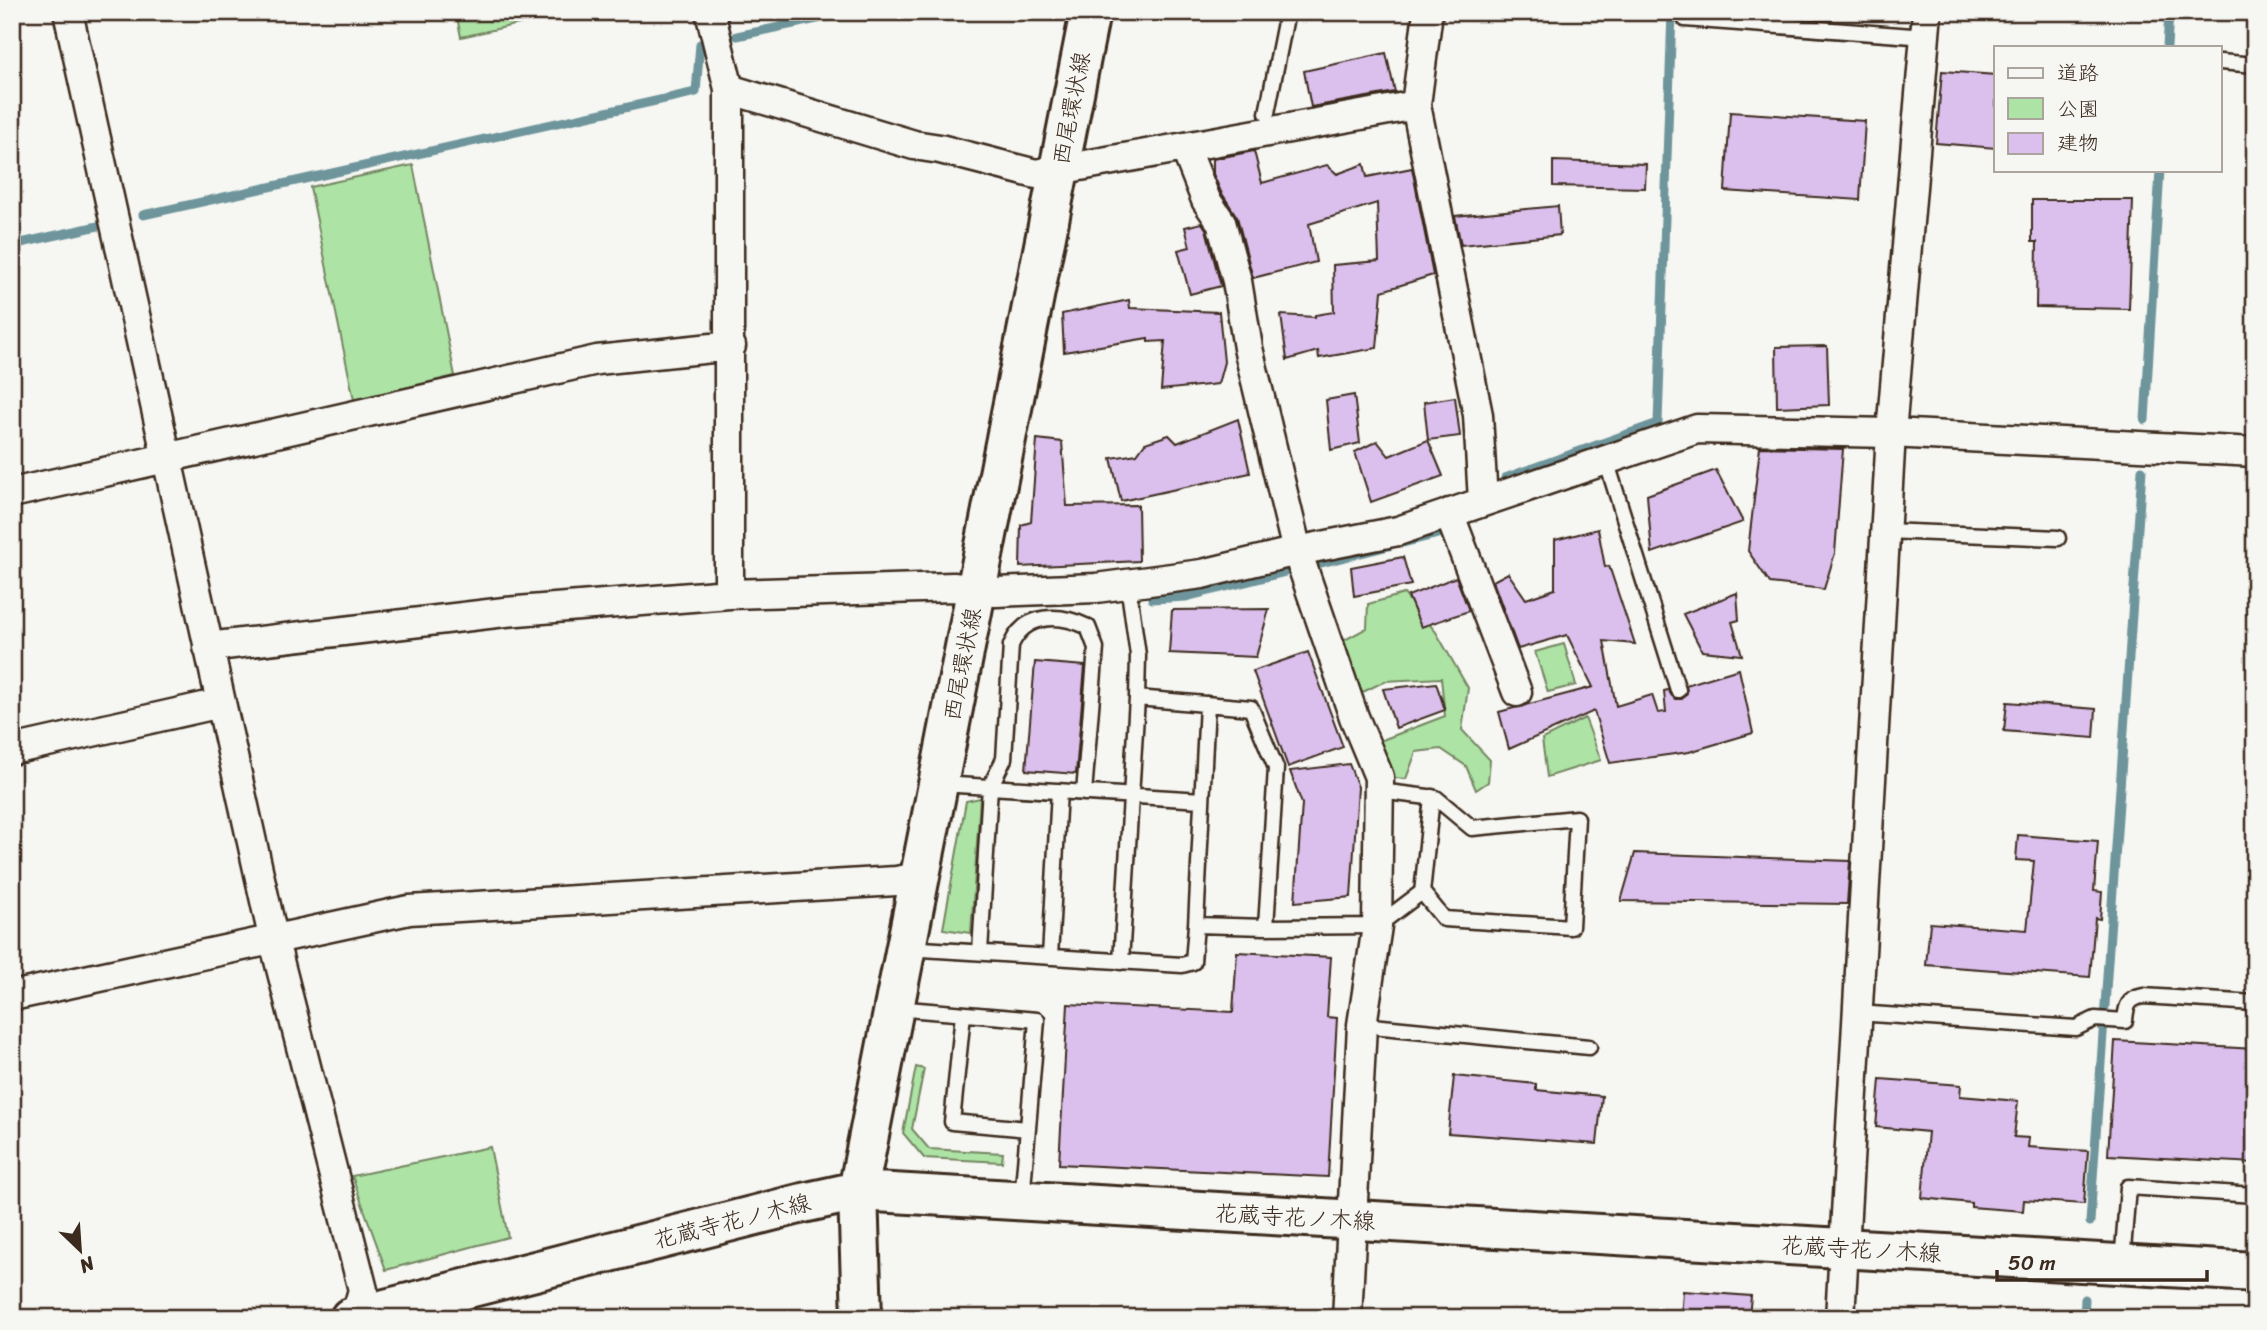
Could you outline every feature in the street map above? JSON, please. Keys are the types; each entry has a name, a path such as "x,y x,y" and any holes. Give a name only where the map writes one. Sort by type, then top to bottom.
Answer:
{"main road":[{"name":"西尾環状線","path":"862,1318 858,1191 1090,12"},
{"name":"花蔵寺花ノ木線","path":"354,1317 858,1191 2255,1272"}],"street":[{"path":"68,12 273,937 363,1290 354,1317"},
{"path":"710,12 729,89 729,594"},
{"path":"1427,12 1416,105 1478,415 1483,501"},
{"path":"1840,1318 1891,433 1926,25"},
{"path":"729,89 914,145 940,149 1036,174 1416,105"},
{"path":"1185,147 1206,200 1222,222 1237,281 1248,348 1302,566 1354,717 1379,777 1377,926 1362,1025 1347,1318"},
{"path":"12,493 597,360 731,346"},
{"path":"208,647 505,612 729,594 953,587 996,592 1096,588 1202,573 1302,566 1483,501 1697,429 1891,433 2255,453"},
{"path":"1449,513 1517,692"},
{"path":"12,750 221,703"},
{"path":"12,996 409,909 896,881 919,877"}],"lane":[{"path":"1267,113 1286,12"},
{"path":"1685,19 1926,25"},
{"path":"2222,62 2255,65"},
{"path":"1606,460 1678,690"},
{"path":"1885,531 2058,538"},
{"path":"1121,961 1138,655 1128,584"},
{"path":"980,953 990,787 1004,759 1011,645 1016,634 1036,618 1076,621 1088,627 1096,648 1084,793"},
{"path":"1137,698 1251,708 1276,768 1266,927"},
{"path":"905,948 1182,965 1193,962 1208,704"},
{"path":"939,784 1202,800"},
{"path":"1050,957 1059,791"},
{"path":"1379,791 1432,797 1436,798 1472,828 1577,818 1570,927 1444,919 1422,893 1432,797"},
{"path":"1195,925 1377,926 1422,893"},
{"path":"1857,1013 2076,1028 2102,1019 2125,1021 2126,1006 2133,998 2143,996 2255,1003"},
{"path":"893,1008 1037,1020 1022,1201"},
{"path":"963,1014 952,1122 1028,1129"},
{"path":"1362,1025 1589,1046"},
{"path":"2122,1265 2128,1187 2255,1195"}],"green space":[{"path":"456,12 572,12 461,37"},
{"path":"413,165 455,376 354,400 310,187"},
{"path":"1404,594 1436,632 1468,688 1462,730 1490,760 1488,782 1476,790 1466,766 1441,749 1416,752 1406,779 1384,777 1377,742 1445,716 1441,678 1385,681 1361,693 1341,642 1367,628 1368,604"},
{"path":"1564,644 1576,685 1548,692 1535,652"},
{"path":"1585,718 1601,760 1547,777 1542,739"},
{"path":"980,798 971,933 943,929 966,801"},
{"path":"916,1067 924,1069 912,1129 929,1149 1003,1153 1002,1162 924,1158 903,1133"},
{"path":"490,1147 508,1237 386,1270 352,1176"}],"building":[{"path":"1386,53 1395,92 1311,107 1304,71"},
{"path":"1942,71 1994,75 1994,148 1936,143"},
{"path":"1730,112 1865,121 1860,200 1725,191"},
{"path":"1254,151 1262,183 1327,165 1337,174 1364,164 1367,177 1412,168 1433,275 1382,291 1377,348 1319,358 1318,351 1287,360 1281,315 1315,317 1334,312 1333,265 1379,261 1377,203 1309,224 1316,262 1253,278 1237,217 1213,174 1213,159"},
{"path":"1553,161 1646,164 1645,188 1553,186"},
{"path":"2032,200 2133,200 2129,309 2036,307 2037,242 2032,242"},
{"path":"1558,206 1560,235 1461,245 1455,216"},
{"path":"1202,223 1221,286 1190,294 1178,250 1190,247 1185,227"},
{"path":"1129,300 1130,308 1219,312 1224,362 1218,384 1161,390 1165,341 1148,342 1148,338 1064,352 1062,314"},
{"path":"1827,346 1829,405 1777,407 1776,347"},
{"path":"1354,395 1360,443 1331,450 1326,400"},
{"path":"1455,397 1460,436 1428,440 1424,402"},
{"path":"1238,419 1250,473 1121,501 1111,458 1137,454 1145,443 1169,435 1177,443"},
{"path":"1037,439 1062,442 1067,506 1138,505 1139,561 1020,567 1021,525 1031,522"},
{"path":"1428,440 1443,476 1371,502 1355,452 1377,441 1389,456"},
{"path":"1760,447 1843,449 1835,553 1824,589 1770,583 1748,551"},
{"path":"1716,470 1743,522 1652,553 1647,495"},
{"path":"1598,529 1605,567 1609,566 1635,644 1604,641 1616,706 1652,695 1658,713 1666,712 1664,691 1668,690 1675,699 1682,699 1687,693 1686,685 1739,669 1753,733 1689,752 1610,763 1594,711 1509,749 1499,712 1593,687 1567,635 1518,649 1493,581 1508,573 1526,599 1555,589 1555,540"},
{"path":"1403,557 1411,585 1354,596 1351,567"},
{"path":"1456,577 1469,611 1421,627 1408,596"},
{"path":"1737,593 1739,620 1732,622 1742,655 1702,651 1683,614"},
{"path":"1269,609 1256,657 1169,653 1172,610"},
{"path":"1308,652 1343,747 1288,767 1253,671"},
{"path":"1035,662 1085,666 1076,774 1026,770"},
{"path":"1436,683 1445,710 1396,728 1383,689"},
{"path":"2007,702 2096,709 2094,738 2004,731"},
{"path":"1349,764 1358,787 1351,897 1295,902 1302,804 1290,771"},
{"path":"2018,835 2098,841 2094,891 2102,892 2100,919 2095,918 2090,977 1926,965 1930,923 2027,930 2034,861 2016,860"},
{"path":"1635,853 1850,861 1847,904 1621,901"},
{"path":"1237,952 1331,957 1327,1017 1337,1018 1328,1177 1059,1164 1068,1004 1233,1012"},
{"path":"2115,1041 2255,1049 2255,1163 2108,1155"},
{"path":"1454,1076 1536,1084 1536,1090 1602,1096 1597,1144 1448,1133"},
{"path":"1880,1079 1961,1085 1960,1096 2018,1101 2014,1137 2029,1138 2028,1147 2088,1151 2084,1204 2024,1200 2023,1211 1971,1207 1971,1203 1922,1198 1928,1132 1876,1127"},
{"path":"1683,1291 1751,1296 1749,1318 1681,1318"}],"waterway":[{"path":"737,36 850,12"},
{"path":"1505,478 1658,423 1672,12"},
{"path":"2167,46 2169,12"},
{"path":"143,215 696,92 700,44"},
{"path":"2145,420 2160,172"},
{"path":"12,245 98,226"},
{"path":"2090,1222 2142,470"},
{"path":"1403,543 1450,531"},
{"path":"1152,599 1186,597 1389,546"},
{"path":"2084,1318 2085,1299"}]}
